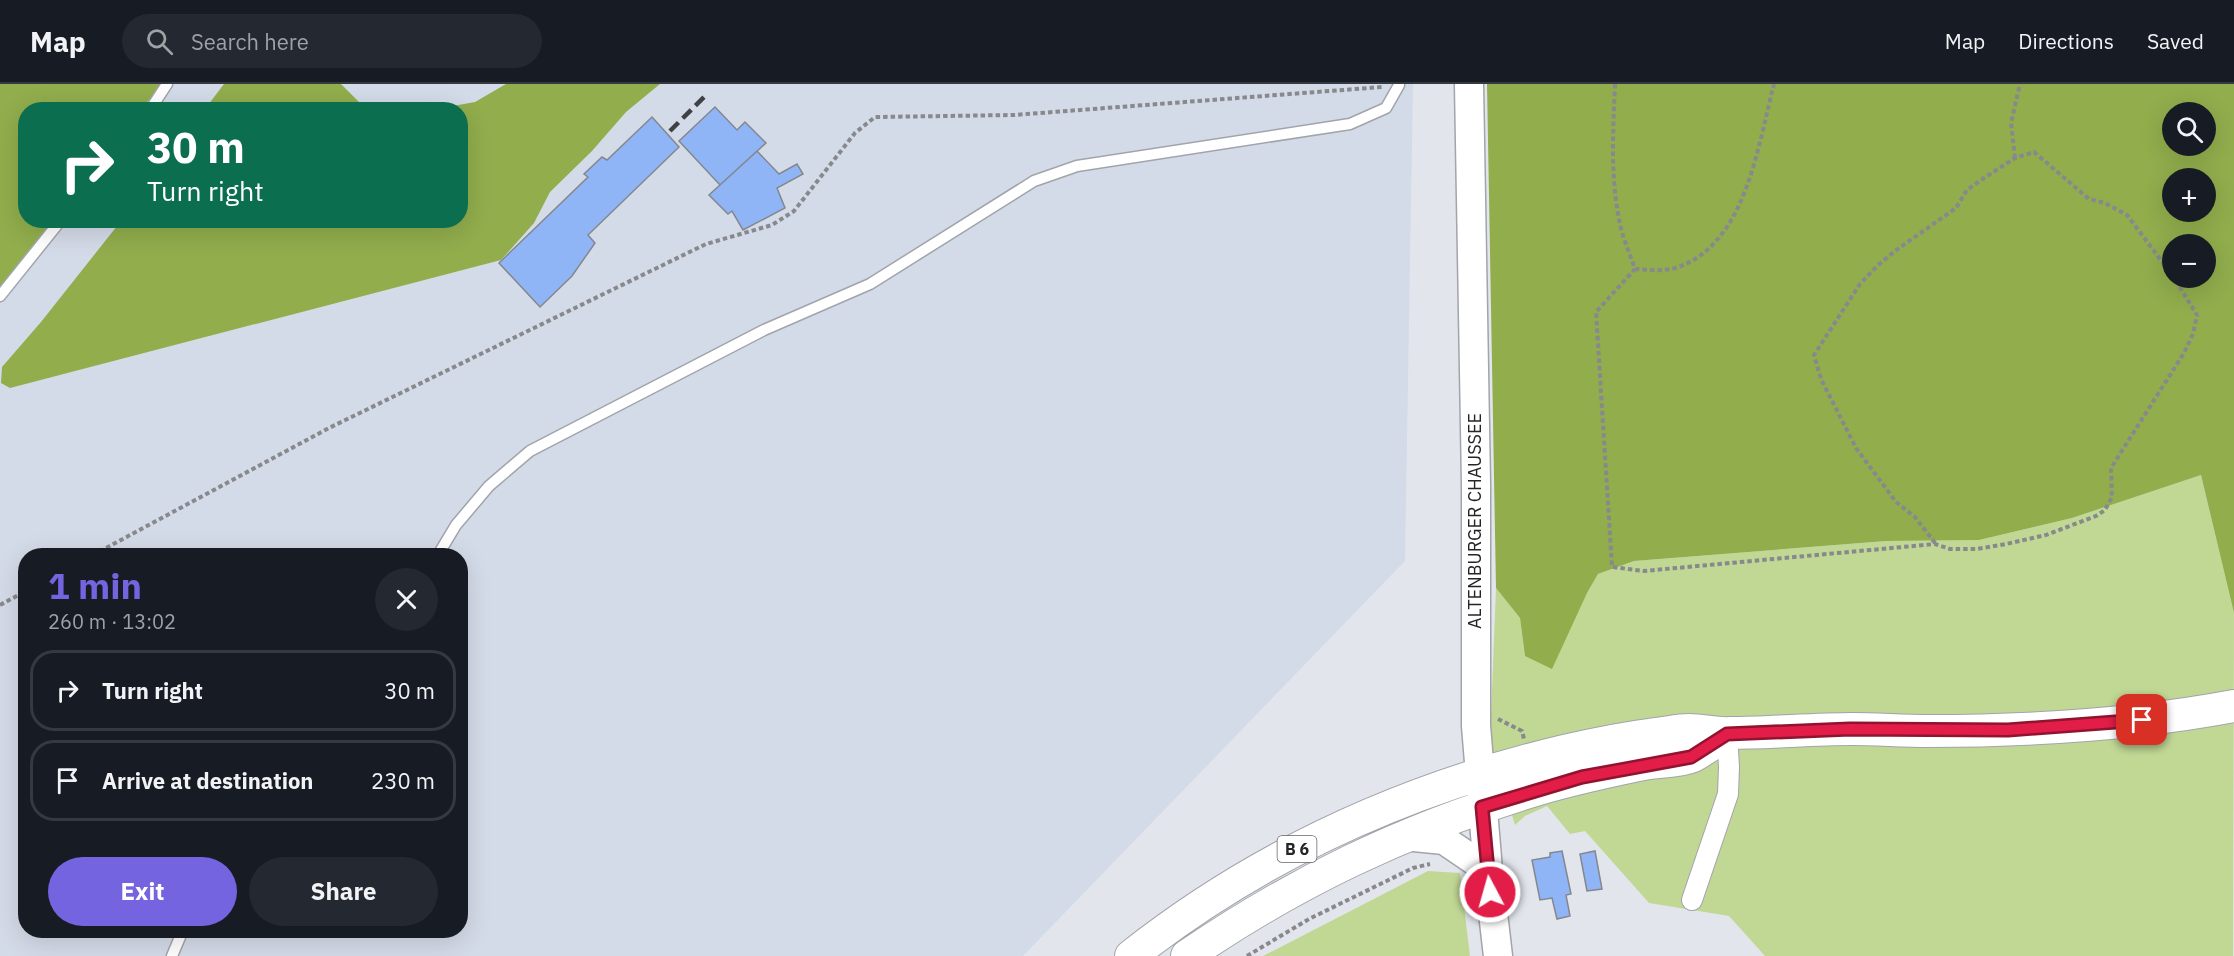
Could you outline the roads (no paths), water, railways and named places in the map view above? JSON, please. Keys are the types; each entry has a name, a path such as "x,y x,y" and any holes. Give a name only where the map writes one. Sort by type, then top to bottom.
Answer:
{"main road":[{"name":"ALTENBURGER CHAUSSEE","path":"1469,84 1476,484 1475,717 1498,956"},
{"name":"B 6","path":"1131,956 1194,910 1295,850 1390,804 1479,774 1608,741 1689,730 1727,734 1850,729 1926,731 2049,728 2142,720 2234,705"},
{"name":"B 6","path":"1187,956 1281,896 1401,836 1482,807 1591,775 1691,757 1727,734"},
{"name":"B 6","path":"1401,836 1444,840 1488,870"}],"street":[{"path":"1692,900 1728,794 1730,767 1727,734"}],"lane":[{"path":"155,102 167,84"},
{"path":"442,548 456,525 489,486 530,451 764,330 870,284 1034,181 1077,166 1350,124 1386,108 1399,85"},
{"path":"0,296 55,228"},
{"path":"172,956 180,938"}],"railway":[{"path":"670,131 705,96"}]}
